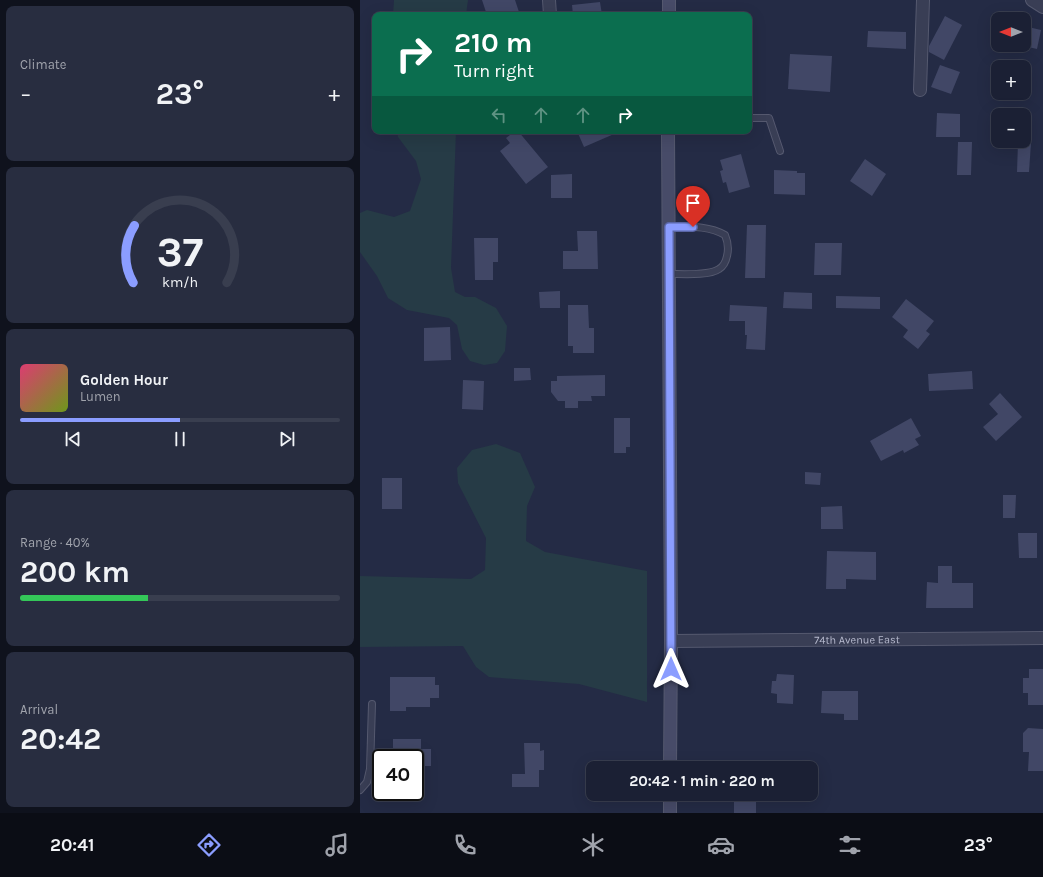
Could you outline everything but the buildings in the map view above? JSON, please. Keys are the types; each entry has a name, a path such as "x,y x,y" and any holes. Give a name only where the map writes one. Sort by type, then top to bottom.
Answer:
{"street":[{"path":"549,0 550,12"},
{"path":"669,0 669,12"},
{"path":"920,90 923,0"},
{"path":"1032,0 1043,7"},
{"path":"668,134 670,274 670,761"},
{"name":"74th Avenue East","path":"671,641 1043,638"},
{"path":"670,801 670,813"}],"lane":[{"path":"752,118 769,118 780,151"},
{"path":"669,227 704,228 718,231 725,235 728,243 728,252 725,262 720,269 701,274 670,274"},
{"path":"360,790 367,782 370,769 372,704"}],"shaded area":[{"path":"394,0 468,0 466,12 393,12"},
{"path":"398,134 456,134 451,268 455,292 465,297 475,297 496,308 507,326 505,351 497,363 484,365 470,361 462,349 457,325 449,318 407,310 388,298 377,276 360,252 360,213 367,210 394,217 410,211 421,179 416,161 398,137"},
{"path":"496,444 520,453 535,487 527,506 526,541 545,552 647,571 647,702 579,684 489,677 476,667 463,646 360,647 360,576 471,579 485,570 486,538 458,483 457,468 472,450"}],"route":[{"path":"671,669 669,227 693,227"}]}
